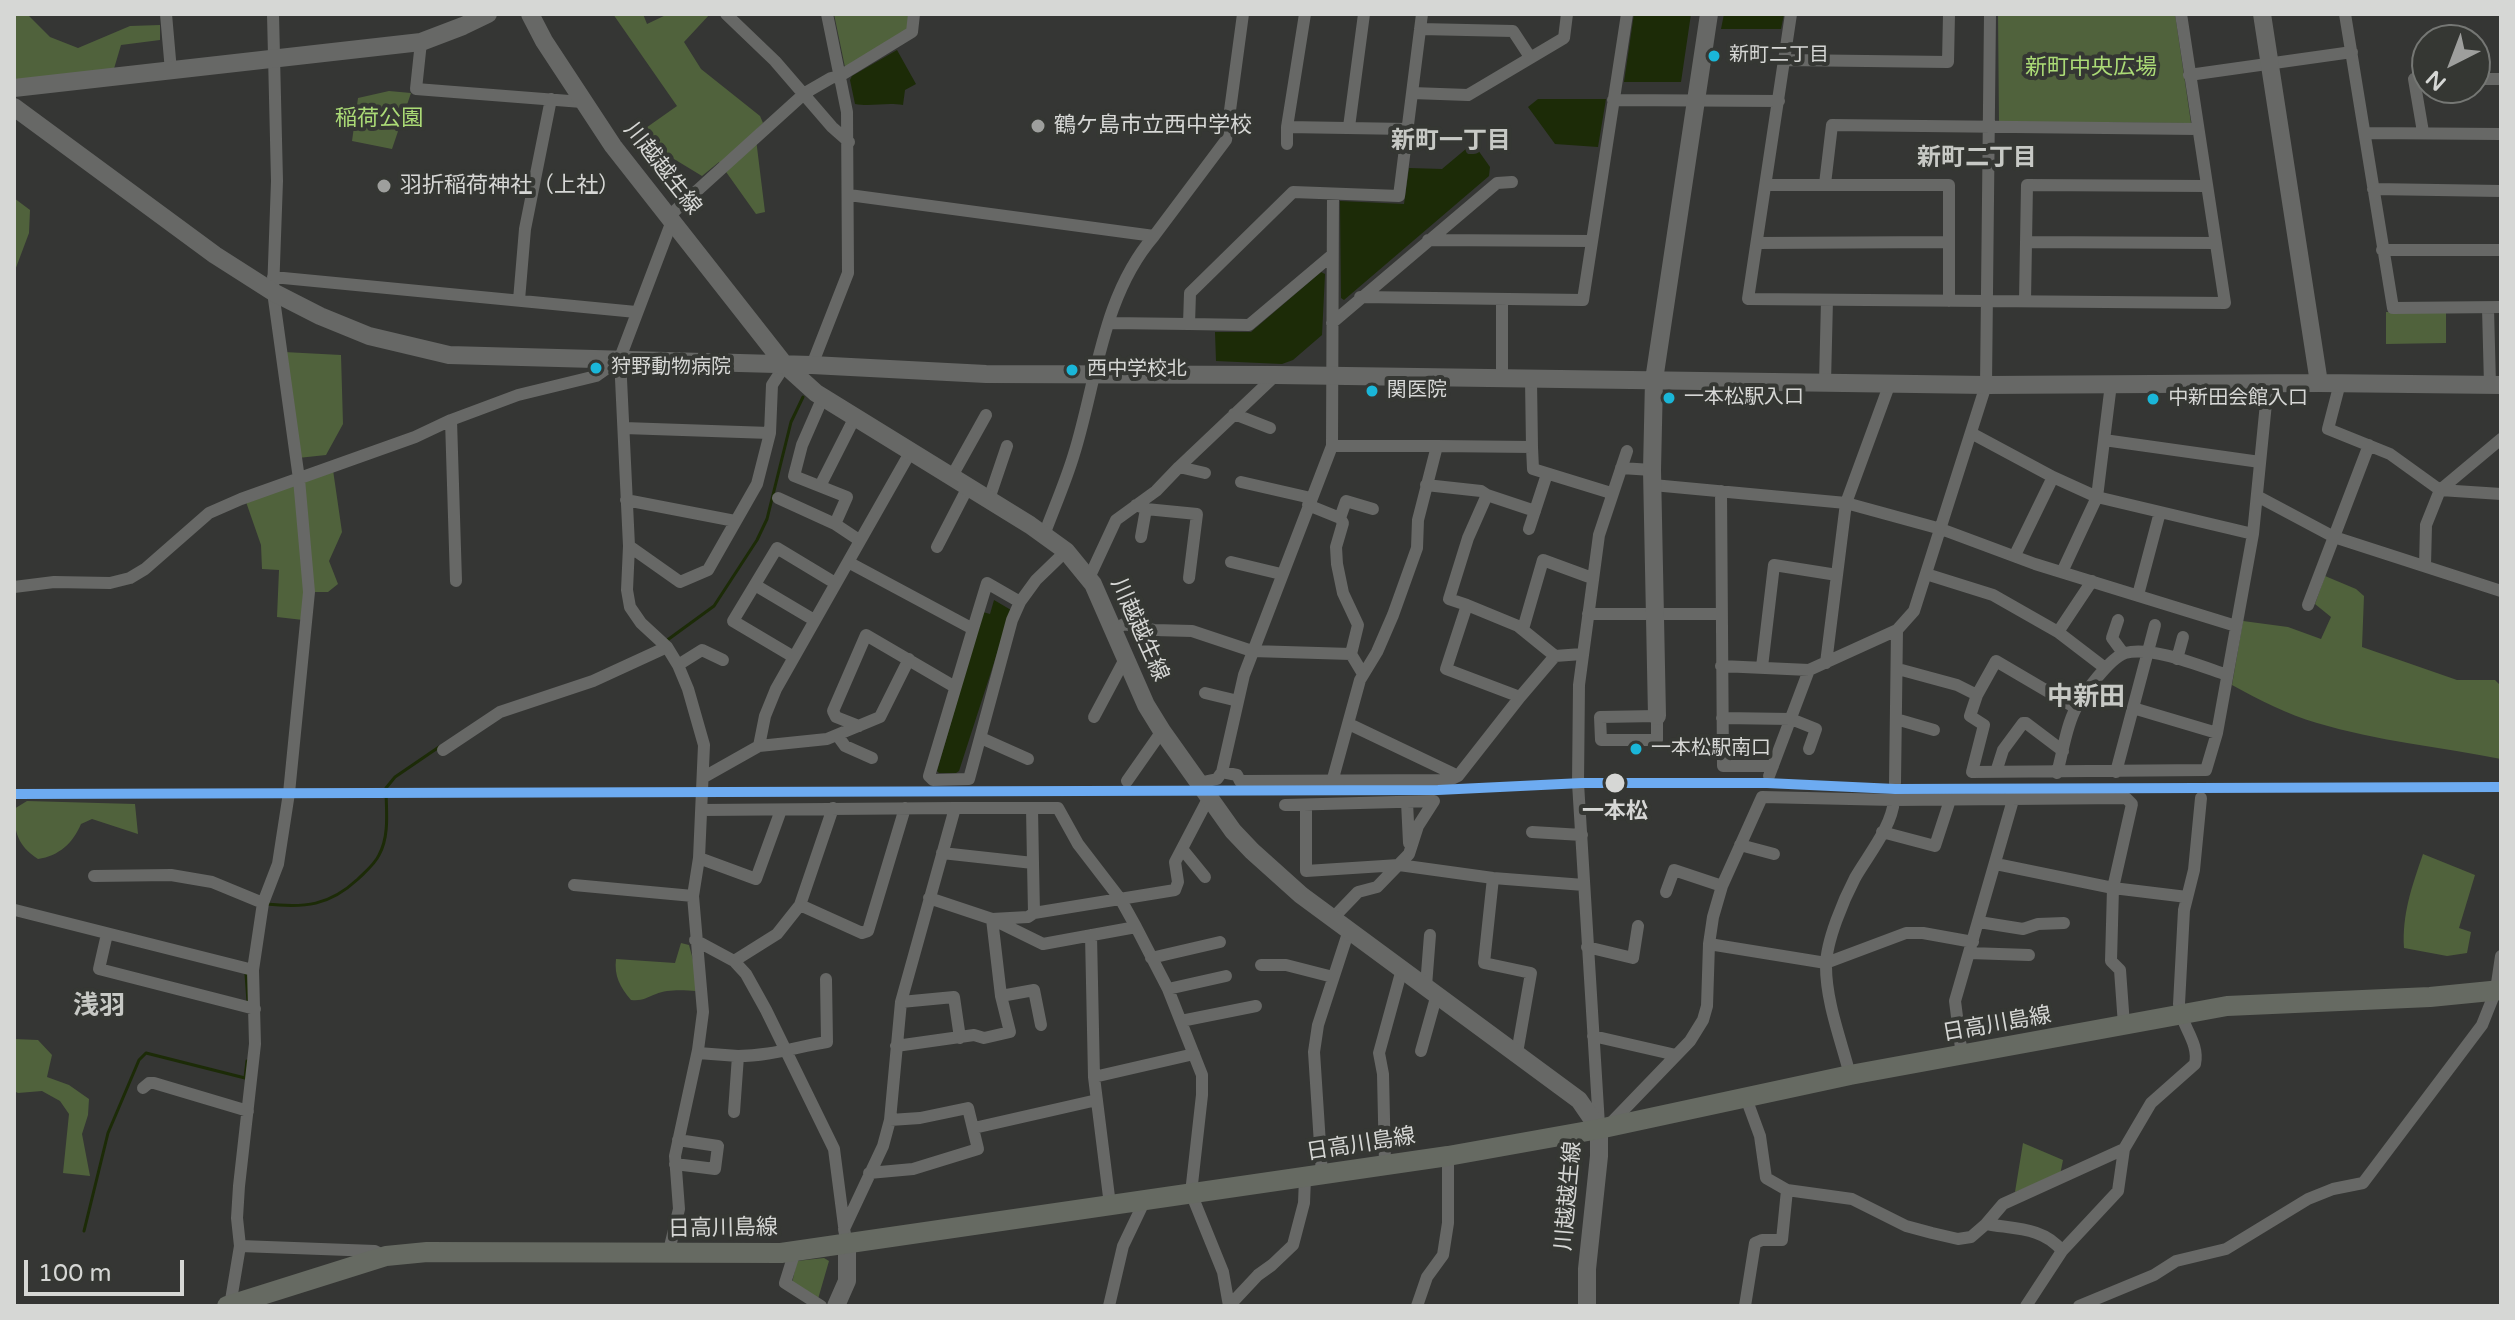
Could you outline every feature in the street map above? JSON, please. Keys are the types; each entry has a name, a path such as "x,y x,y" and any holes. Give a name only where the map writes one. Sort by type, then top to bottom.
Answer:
{"main road":[{"name":"日高川島線","path":"229,1306 386,1256 427,1252 668,1255 795,1251 845,1237 1110,1205 1448,1156 1850,1075 2227,1006 2430,997 2498,990"}],"street":[{"path":"166,14 171,71"},
{"path":"229,1306 240,1246 237,1218 255,1044 253,970 263,903 278,864 289,793 309,592 299,479 273,284 277,181 273,14"},
{"path":"14,88 421,42 488,14"},
{"name":"川越越生線","path":"530,14 582,102 613,146 785,365 823,397 989,499 1066,551 1089,578 1115,629 1146,705 1233,831 1276,873 1579,1100 1604,1127 1587,1269 1587,1306"},
{"path":"726,14 849,142"},
{"path":"812,365 848,273 847,112 827,14"},
{"path":"668,1255 679,1209 675,1164 678,1140 698,1053 703,1012 693,896 699,858 704,745 678,665 667,647 641,623 630,607 620,358 670,219 805,93 840,76 912,32 914,14"},
{"path":"1044,535 1075,453 1109,323 1137,256 1226,140 1243,14"},
{"path":"1287,144 1305,14"},
{"path":"1349,127 1364,14"},
{"path":"1189,324 1190,293 1293,192 1399,196 1422,14"},
{"path":"1412,93 1468,95 1564,38 1567,14"},
{"path":"1360,297 1583,300 1627,14"},
{"path":"1657,716 1600,717 1601,740 1657,740 1657,716 1652,478 1654,380 1709,14"},
{"path":"1791,14 1748,299 2225,303 2181,14"},
{"path":"1785,60 1948,62 1949,14"},
{"path":"1721,666 1809,670 1897,630 1914,611 1986,385 1990,14"},
{"path":"2262,14 2319,383"},
{"path":"14,107 215,255 273,284 320,316 369,336 449,355 620,358 1093,376 1276,375 1986,385 2496,385 2494,308 2393,308 2345,14"},
{"path":"1420,29 1513,31 1530,57"},
{"path":"421,42 416,89 582,102"},
{"path":"2189,75 2352,52"},
{"path":"519,300 525,229 551,99"},
{"path":"1613,100 1779,101"},
{"path":"2418,104 2423,132"},
{"path":"1825,184 1832,125 2197,129"},
{"path":"1287,127 1407,129"},
{"path":"2365,133 2501,134"},
{"path":"1332,323 1497,183 1512,182"},
{"path":"1767,185 1949,185 1949,301"},
{"path":"2025,301 2027,185 2206,186"},
{"path":"2373,189 2501,191"},
{"path":"992,919 1028,917 1034,913 1088,903 1175,890 1178,882 1175,862 1183,850 1203,790 1222,772 1252,651 1332,446 1333,194"},
{"path":"849,195 1154,236"},
{"path":"1428,240 1592,241"},
{"path":"1757,243 1949,242"},
{"path":"2026,242 2216,243"},
{"path":"2382,250 2501,250"},
{"path":"1109,323 1249,325 1332,255"},
{"path":"273,284 519,300 636,312"},
{"path":"1502,299 1502,379"},
{"path":"1825,383 1827,300"},
{"path":"14,587 54,582 110,583 130,578 145,569 209,513 415,437 518,395 596,376 620,358"},
{"path":"629,546 680,582 708,570 757,484 770,433 772,385 785,365"},
{"path":"1089,578 1116,520 1141,507 1276,375"},
{"path":"1531,380 1533,469 1611,493"},
{"path":"1826,663 1846,503 1890,383"},
{"path":"2076,708 1996,661 1977,695 1970,716 1984,725 1972,772 2206,770 2217,733 2253,534 2268,383"},
{"path":"2340,383 2328,429 2390,454 2440,490 2501,494"},
{"path":"2062,572 2097,497 2111,384"},
{"path":"823,397 802,445 794,476 847,497 835,524"},
{"path":"1234,414 1270,428"},
{"path":"937,547 986,415"},
{"path":"820,486 855,417"},
{"path":"451,420 456,581"},
{"path":"624,428 770,433"},
{"path":"1971,433 2097,497 2253,534"},
{"path":"2425,566 2426,525 2440,490 2501,439"},
{"path":"2104,440 2260,462"},
{"path":"2308,605 2369,445"},
{"path":"989,499 1007,446"},
{"path":"1332,446 1532,447"},
{"path":"1332,782 1363,674 1377,652 1393,615 1417,548 1418,520 1437,446"},
{"path":"759,746 765,716 792,656 911,451"},
{"path":"1604,1127 1587,947 1578,783 1579,685 1599,535 1627,451"},
{"path":"1179,467 1205,473"},
{"path":"1621,468 1652,478 1721,491 1846,503 1941,529 2062,572 2236,626"},
{"path":"1529,529 1547,474"},
{"path":"2015,555 2053,477"},
{"path":"1241,482 1310,502 1340,518 1343,523 1336,547 1337,564 1343,593 1358,625 1351,654 1363,674"},
{"path":"1426,485 1481,491 1535,511"},
{"path":"1721,491 1723,766 1771,771 1809,670"},
{"path":"1487,495 1468,538 1449,599 1523,629 1555,656 1582,654"},
{"path":"2257,496 2334,537 2501,591"},
{"path":"778,498 835,524 859,540"},
{"path":"626,500 735,521"},
{"path":"1340,518 1346,501 1373,509"},
{"path":"1141,507 1141,537"},
{"path":"1141,507 1197,514 1189,578"},
{"path":"2138,595 2160,512"},
{"path":"792,656 733,621 777,548 835,583"},
{"path":"1020,602 987,583 929,776 933,780 969,779 1012,620 1020,602 1036,580 1066,551"},
{"path":"1523,629 1543,560 1592,578"},
{"path":"848,562 973,629"},
{"path":"1231,562 1281,574"},
{"path":"1762,667 1774,565 1837,575"},
{"path":"1926,574 1993,595 2058,632 2105,668"},
{"path":"2058,632 2092,581"},
{"path":"755,585 814,620"},
{"path":"1467,605 1446,669 1520,697"},
{"path":"1588,614 1721,614"},
{"path":"2118,620 2112,638 2123,653"},
{"path":"1115,629 1124,624 1154,630 1192,631 1252,651 1351,654"},
{"path":"2116,772 2155,625"},
{"path":"1895,783 1897,630"},
{"path":"859,726 836,717 833,711 866,635 955,687"},
{"path":"2177,659 2183,637"},
{"path":"443,750 500,712 593,681 667,647"},
{"path":"678,665 702,650 723,660"},
{"path":"2057,773 2076,708 2105,668 2123,653 2147,653 2177,659 2227,675"},
{"path":"1222,772 1237,775 1240,781 1450,780 1458,776 1555,656"},
{"path":"1094,717 1126,657"},
{"path":"704,777 759,746 827,739 880,717 909,659"},
{"path":"1898,669 1957,685 1977,695"},
{"path":"1205,693 1238,701"},
{"path":"2133,708 2217,733"},
{"path":"1722,718 1791,719 1816,729 1809,749"},
{"path":"1896,719 1934,730"},
{"path":"1996,772 2003,750 2023,723 2063,751"},
{"path":"1349,724 1458,776"},
{"path":"1127,781 1162,731"},
{"path":"837,735 845,746 872,758"},
{"path":"981,738 1028,759"},
{"path":"1604,1127 1697,1031 1707,1006 1713,917 1722,886 1762,797 2130,800 2132,804 2113,888 2111,961 2120,970 2124,1025"},
{"path":"2026,1306 2062,1251 2118,1191 2124,1149 2151,1103 2195,1064 2195,1045 2180,1015 2184,910 2194,870 2201,798"},
{"path":"1850,1075 1827,982 1826,963 1844,900 1882,832 1894,807 1894,800"},
{"path":"1882,832 1935,846 1950,800"},
{"path":"1962,1056 1955,1001 2013,800"},
{"path":"1285,805 1434,801 1418,826 1409,854 1377,887 1358,892 1333,918"},
{"path":"1407,802 1409,854"},
{"path":"1306,805 1306,871"},
{"path":"734,961 777,934 800,905 833,808"},
{"path":"800,905 862,933 868,931 905,808"},
{"path":"845,1237 869,1173 883,1146 890,1120 901,1002 955,808"},
{"path":"1032,808 1034,913"},
{"path":"702,810 1058,808 1078,844 1121,900 1136,927 1168,989 1202,1075 1191,1193 1223,1272 1229,1306 1258,1275 1293,1245 1314,1177 1314,1052 1318,1025 1349,930"},
{"path":"699,858 756,879 781,810"},
{"path":"1532,832 1582,835"},
{"path":"1740,845 1774,854"},
{"path":"1183,850 1205,877"},
{"path":"942,853 1033,863"},
{"path":"1996,864 2113,888 2187,897"},
{"path":"1276,873 1399,865 1493,878 1584,885"},
{"path":"1666,892 1674,870 1722,886"},
{"path":"94,876 171,875 212,882 263,903"},
{"path":"1493,878 1484,963 1531,973 1517,1053"},
{"path":"574,885 693,896"},
{"path":"929,898 992,919 1043,944 1136,927"},
{"path":"15,910 253,970"},
{"path":"896,1046 974,1035 984,1038 1010,1032 1001,996 992,919"},
{"path":"1979,922 2023,929 2038,924 2064,923"},
{"path":"1587,947 1633,958 1638,926"},
{"path":"1709,944 1826,963 1906,933 1923,933 1971,948 2029,955"},
{"path":"107,934 99,969 255,1009"},
{"path":"1091,935 1094,1077 1110,1205"},
{"path":"1421,1051 1432,990 1430,935"},
{"path":"695,940 734,961 746,974 834,1149 848,1268 841,1303"},
{"path":"1151,958 1220,942"},
{"path":"2079,1306 2154,1275 2176,1261 2226,1249 2308,1199 2333,1189 2363,1183 2482,1025 2498,990 2501,956"},
{"path":"1261,965 1286,965 1333,977"},
{"path":"1385,1164 1383,1074 1379,1053 1402,969"},
{"path":"1168,989 1226,976"},
{"path":"698,1053 764,1056 827,1042 826,979"},
{"path":"1001,996 1034,990 1041,1025"},
{"path":"901,1002 954,997 960,1038"},
{"path":"1181,1021 1256,1006"},
{"path":"1593,1036 1676,1055"},
{"path":"1094,1077 1194,1054"},
{"path":"734,1112 738,1056"},
{"path":"143,1088 154,1083 248,1111"},
{"path":"1746,1098 1760,1136 1766,1178 1787,1190 1852,1199 1906,1226 1958,1239 1971,1237 2003,1204 2124,1149"},
{"path":"974,1128 1097,1100"},
{"path":"869,1173 913,1169 978,1149 968,1108 920,1118 890,1120"},
{"path":"675,1164 715,1169 718,1146 678,1140"},
{"path":"1417,1306 1427,1277 1443,1255 1448,1223 1448,1156"},
{"path":"1745,1306 1755,1243 1782,1240 1787,1190"},
{"path":"1109,1306 1123,1246 1145,1200"},
{"path":"1986,1224 2041,1233 2055,1241 2062,1251"},
{"path":"240,1246 375,1251 386,1256"},
{"path":"795,1251 785,1283 821,1306"}],"green space":[{"path":"14,14 27,14 50,37 78,48 130,26 160,25 160,40 121,45 113,72 14,81"},
{"path":"613,14 643,14 647,24 668,14 710,14 684,42 701,69 760,116 763,123 755,131 765,212 756,214 719,162 702,176 674,159 643,130 677,106"},
{"path":"834,14 913,14 912,32 845,67"},
{"name":"新町中央広場","path":"1998,14 2175,14 2191,123 1999,122"},
{"name":"稲荷公園","path":"389,91 411,93 392,149 352,141 358,98"},
{"path":"14,198 30,210 29,233 14,273"},
{"path":"2446,311 2446,343 2386,344 2386,312"},
{"path":"284,352 341,355 343,424 326,455 298,458"},
{"path":"333,470 342,532 329,561 338,584 328,592 306,592 303,620 277,617 279,570 262,569 261,545 245,499"},
{"path":"2325,576 2356,589 2364,596 2362,647 2457,680 2495,680 2501,686 2501,759 2386,739 2317,723 2273,706 2232,685 2243,621 2288,627 2321,639 2331,617 2315,604"},
{"path":"27,801 135,804 138,834 92,819 81,824 64,848 38,859 22,844 15,825 14,809"},
{"path":"2423,854 2475,875 2459,928 2471,932 2467,953 2447,956 2404,948 2406,912"},
{"path":"681,943 689,945 695,967 696,991 665,991 641,1000 631,1000 619,981 616,959 675,963"},
{"path":"14,1039 38,1040 52,1055 47,1077 69,1085 89,1099 82,1134 90,1176 63,1173 69,1114 60,1101 42,1091 14,1091"},
{"path":"2023,1143 2063,1160 2060,1175 2015,1192"},
{"path":"824,1258 829,1261 818,1299 792,1283 797,1261"}],"shaded area":[{"path":"1634,14 1691,14 1681,82 1624,82"},
{"path":"1724,14 1784,14 1781,29 1721,29"},
{"path":"897,50 916,84 905,90 903,105 855,104 850,80 852,76"},
{"path":"1538,99 1606,99 1598,147 1555,144 1528,107"},
{"path":"1473,143 1490,167 1489,176 1344,300 1341,298 1340,201 1404,204 1409,168 1442,169"},
{"path":"1321,272 1325,274 1322,335 1293,360 1282,364 1216,361 1215,332 1251,332"},
{"path":"994,600 1011,610 959,771 939,773 937,771 983,612 990,614"}],"waterway":[{"path":"666,641 714,606 757,540 767,519 791,422 803,397"},
{"path":"266,904 293,906 316,903 337,895 358,879 375,862 385,839 386,788 395,777 439,747"},
{"path":"246,974 248,1002"},
{"path":"84,1231 108,1133 139,1060 146,1053 245,1078 247,1061"}],"transit line":[{"path":"14,794 1438,790 1582,783 1767,783 1895,789 2501,787"}],"place":[{"name":"新町二丁目","path":"1714,56"},
{"name":"鶴ケ島市立西中学校","path":"1038,126"},
{"name":"羽折稲荷神社（上社）","path":"384,186"},
{"name":"狩野動物病院","path":"596,368"},
{"name":"西中学校北","path":"1072,370"},
{"name":"関医院","path":"1372,391"},
{"name":"一本松駅入口","path":"1669,398"},
{"name":"中新田会館入口","path":"2153,399"},
{"name":"一本松駅南口","path":"1636,749"},
{"name":"一本松","path":"1615,783"}],"district":[{"name":"新町一丁目","path":"1451,142"},
{"name":"新町二丁目","path":"1977,159"},
{"name":"中新田","path":"2086,698"},
{"name":"浅羽","path":"99,1007"}]}
